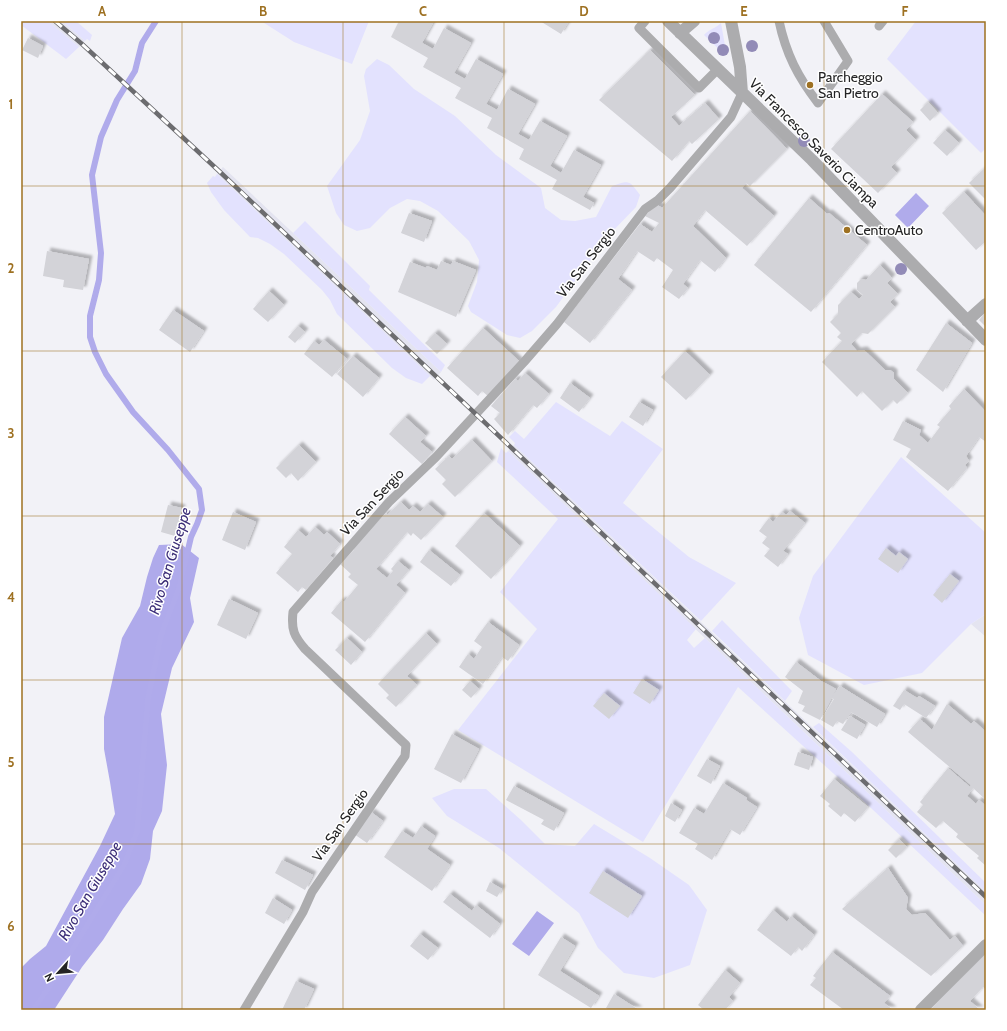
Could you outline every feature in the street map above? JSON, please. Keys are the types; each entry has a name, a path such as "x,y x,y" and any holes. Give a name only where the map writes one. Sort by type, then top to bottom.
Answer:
{"street":[{"name":"Via Francesco Saverio Ciampa","path":"668,21 812,160 986,340"},
{"path":"680,33 694,21"},
{"name":"Via San Sergio","path":"731,21 740,66 742,93"},
{"path":"967,321 986,304"},
{"path":"921,1010 986,945"}],"lane":[{"path":"645,21 639,28 699,88 718,69"},
{"path":"779,21 789,57 805,86 818,103 848,61 824,21"},
{"name":"Via San Sergio","path":"244,1010 302,912 312,892 405,756 406,750 406,745 402,740 305,649 295,636 292,624 293,612 389,502 436,457 520,367 557,324 645,209 658,200 670,188 732,117 742,93"}],"shaded area":[{"path":"21,21 48,21 79,47 66,59 21,25"},
{"path":"48,21 62,21 85,41 79,47"},
{"path":"62,21 76,21 92,35 90,41 87,39 85,41"},
{"path":"261,21 369,21 352,64 294,42"},
{"path":"916,21 986,21 986,148 981,153 887,59"},
{"path":"721,23 726,51 725,55 704,35"},
{"path":"377,59 389,65 414,89 455,116 496,155 541,188 545,208 561,220 575,221 596,217 612,186 618,184 626,182 631,184 640,195 636,207 608,236 556,307 532,331 520,338 507,335 471,312 468,306 477,282 479,260 469,241 438,211 420,201 407,199 390,208 370,228 357,231 344,225 336,213 327,186 360,140 370,111 364,76 366,69"},
{"path":"223,167 441,372 434,380 217,174"},
{"path":"217,174 430,376 422,384 406,378 392,368 337,314 330,300 322,290 284,254 258,238 250,237 224,210 211,192 207,183"},
{"path":"916,193 929,206 908,228 895,215"},
{"path":"305,221 370,286 369,290 445,365 441,372 293,233"},
{"path":"556,402 610,436 622,421 663,449 623,503 689,557 736,583 701,621 514,445 515,443 509,437 515,431 524,439"},
{"path":"514,445 986,892 986,905 508,451"},
{"path":"501,448 506,453 508,451 696,629 687,640 694,648 705,638 986,905 986,916 855,793 738,687 643,842 458,730 537,629 500,592 558,519 497,462"},
{"path":"901,457 986,533 986,614 971,624 922,673 864,685 808,655 799,618 813,576"},
{"path":"181,544 199,558 190,598 194,622 172,668 161,714 167,765 162,811 153,831 150,859 141,884 103,940 82,967 54,1010 21,1010 21,968 46,946 100,846 115,814 104,749 104,717 122,638 140,606 147,577 159,545"},
{"path":"986,614 986,637 971,624"},
{"path":"722,620 792,691 785,701 712,631"},
{"path":"819,723 852,752 986,883 986,892 813,727"},
{"path":"454,789 486,789 545,844 575,846 594,824 650,858 689,885 707,910 690,965 654,978 624,973 598,948 579,913 499,848 447,816 432,798"},
{"path":"537,911 554,923 529,956 512,944"}],"building":[{"path":"399,21 434,21 422,43 433,49 444,28 471,43 454,73 465,79 476,59 503,74 486,104 497,110 508,89 535,104 518,134 529,140 540,121 567,136 550,166 561,173 574,150 601,165 583,197 594,203 590,210 552,189 557,180 519,159 524,149 487,128 492,118 455,98 461,88 423,67 428,58 391,37"},
{"path":"540,21 569,21 561,34"},
{"path":"28,38 43,46 38,58 22,50"},
{"path":"650,50 695,95 671,117 679,126 705,103 719,119 692,144 689,141 672,161 599,100"},
{"path":"882,94 913,122 906,130 916,140 891,167 897,173 878,193 831,149"},
{"path":"928,102 938,113 930,121 920,110"},
{"path":"750,111 787,149 750,186 746,183 742,188 774,216 747,246 705,210 693,226 726,258 715,272 700,260 683,284 688,288 679,299 662,287 673,270 657,258 654,262 637,251 618,279 632,290 590,343 564,322 640,224 652,232 659,223 645,216 656,204 662,208"},
{"path":"945,130 959,143 947,156 933,143"},
{"path":"986,167 986,200 969,183"},
{"path":"964,192 986,216 986,241 976,250 942,213"},
{"path":"809,198 867,245 811,312 754,265"},
{"path":"409,213 432,221 424,242 401,233"},
{"path":"47,251 89,259 83,290 63,287 64,280 43,276"},
{"path":"441,261 451,265 453,261 476,270 456,317 398,292 410,262 426,268 427,266 437,270"},
{"path":"880,265 892,278 887,283 898,294 890,302 895,307 868,334 862,333 851,344 857,351 864,350 885,370 890,370 894,373 894,379 908,393 897,404 893,400 882,411 862,391 857,397 822,362 842,341 837,337 841,333 830,322 838,314 838,305 851,292 859,299 863,295 857,290 857,283 861,279 866,280"},
{"path":"269,291 284,305 268,322 253,309"},
{"path":"173,310 204,331 190,352 159,330"},
{"path":"986,312 986,327 979,320"},
{"path":"946,323 972,343 943,392 916,370"},
{"path":"298,326 305,332 295,343 288,337"},
{"path":"483,328 520,362 489,397 482,391 478,396 447,368"},
{"path":"435,333 447,344 437,354 425,343"},
{"path":"324,340 347,359 332,377 304,354 314,341 319,345"},
{"path":"685,351 710,375 686,400 661,377"},
{"path":"353,356 379,378 363,397 337,374"},
{"path":"525,373 549,394 537,408 533,405 508,435 494,419 500,413 491,406 515,379 518,381"},
{"path":"570,383 590,398 579,412 560,398"},
{"path":"964,389 986,412 986,442 979,437 966,456 969,461 965,465 967,468 948,491 906,457 911,449 893,440 903,421 921,430 919,435 928,443 940,427 937,425 951,409 949,406"},
{"path":"639,402 653,410 643,426 629,417"},
{"path":"405,417 426,436 420,442 432,452 422,464 389,434"},
{"path":"472,440 492,461 455,497 442,484 446,480 435,469 449,456 452,459"},
{"path":"299,445 316,462 298,481 291,473 286,478 276,468"},
{"path":"401,502 409,510 413,506 420,512 428,504 443,517 421,540 413,533 411,536 407,532 376,569 387,578 393,571 391,569 398,561 409,570 396,585 405,593 365,642 331,613 342,600 344,602 358,585 348,577 351,574 340,564 354,550 352,548 386,513 387,515"},
{"path":"168,505 182,508 175,536 161,532"},
{"path":"790,511 805,523 783,551 788,554 778,567 764,556 770,549 762,543 767,537 759,531 769,518 773,522 782,512 786,515"},
{"path":"233,512 256,522 245,550 222,540"},
{"path":"484,513 520,546 491,579 455,546"},
{"path":"315,527 324,535 327,532 340,544 330,556 333,558 306,590 302,587 298,592 276,573 292,554 284,547 298,530 306,537"},
{"path":"886,548 896,556 899,552 908,559 898,573 878,559"},
{"path":"429,550 460,575 451,586 420,562"},
{"path":"950,574 959,581 942,603 933,595"},
{"path":"229,599 258,613 246,639 217,625"},
{"path":"488,622 519,645 508,661 502,657 483,684 459,667 468,654 474,659 482,647 474,641"},
{"path":"426,633 437,644 407,676 417,685 396,707 386,698 389,695 378,684"},
{"path":"347,638 362,652 351,665 335,650"},
{"path":"796,662 821,681 836,689 820,720 802,711 805,706 798,703 803,691 785,677"},
{"path":"642,679 659,690 650,704 633,693"},
{"path":"470,681 479,689 471,698 462,690"},
{"path":"840,686 885,714 877,727 851,712 843,724 837,721 833,727 821,720 834,699 831,698"},
{"path":"904,690 917,698 919,696 935,706 926,718 904,704 900,710 893,706"},
{"path":"604,693 620,706 609,719 593,706"},
{"path":"947,704 971,724 974,721 986,732 986,800 973,788 967,796 976,804 979,800 986,806 986,866 977,858 979,856 956,837 958,834 943,821 936,828 917,812 923,805 920,802 948,768 970,787 971,785 908,732 920,719 932,730"},
{"path":"850,716 865,725 857,739 841,730"},
{"path":"452,734 479,749 461,783 434,769"},
{"path":"798,752 813,757 809,770 794,765"},
{"path":"707,759 720,766 711,784 697,776"},
{"path":"834,779 868,807 855,822 844,813 841,817 828,806 830,804 820,796"},
{"path":"723,783 747,798 746,800 757,807 740,835 730,829 712,860 695,849 698,844 679,833 694,808 704,814"},
{"path":"514,786 564,813 554,831 541,824 544,820 506,800"},
{"path":"671,803 682,810 675,822 665,816"},
{"path":"371,812 383,821 367,843 354,834"},
{"path":"421,826 435,836 427,849 450,865 432,891 384,857 402,831 413,838"},
{"path":"899,839 907,847 896,858 888,850"},
{"path":"282,860 313,875 305,890 275,873"},
{"path":"888,868 908,898 906,909 912,915 925,913 950,940 955,936 963,946 931,976 842,909"},
{"path":"603,871 642,896 628,918 589,893"},
{"path":"490,882 502,889 497,897 486,891"},
{"path":"450,894 472,911 476,905 500,924 490,938 443,902"},
{"path":"273,898 292,910 284,924 265,913"},
{"path":"773,910 787,922 791,916 814,935 802,951 798,947 791,956 757,930"},
{"path":"420,934 438,948 428,960 410,946"},
{"path":"561,937 575,946 560,971 599,996 591,1008 538,975"},
{"path":"832,952 890,996 884,1003 893,1010 844,1010 810,985 816,978 813,976"},
{"path":"986,953 986,989 983,987 970,1001 980,1010 930,1010"},
{"path":"725,970 740,983 729,997 733,1001 725,1010 704,1010 698,1005"},
{"path":"296,981 314,989 304,1010 282,1010"},
{"path":"614,994 639,1010 610,1010 606,1008"}],"waterway":[{"name":"Rivo San Giuseppe","path":"33,1010 50,986 124,865 137,832 148,699 161,635 179,588 191,537 202,510 199,489 168,450 133,412 106,374 95,352 90,337 90,316 99,280 101,253 92,175 101,137 117,100 135,71 142,43 156,21"}],"railway":[{"path":"55,21 82,44 219,171 986,897"}],"place":[{"name":"Parcheggio San Pietro","path":"810,85"},
{"name":"CentroAuto","path":"847,230"}]}
